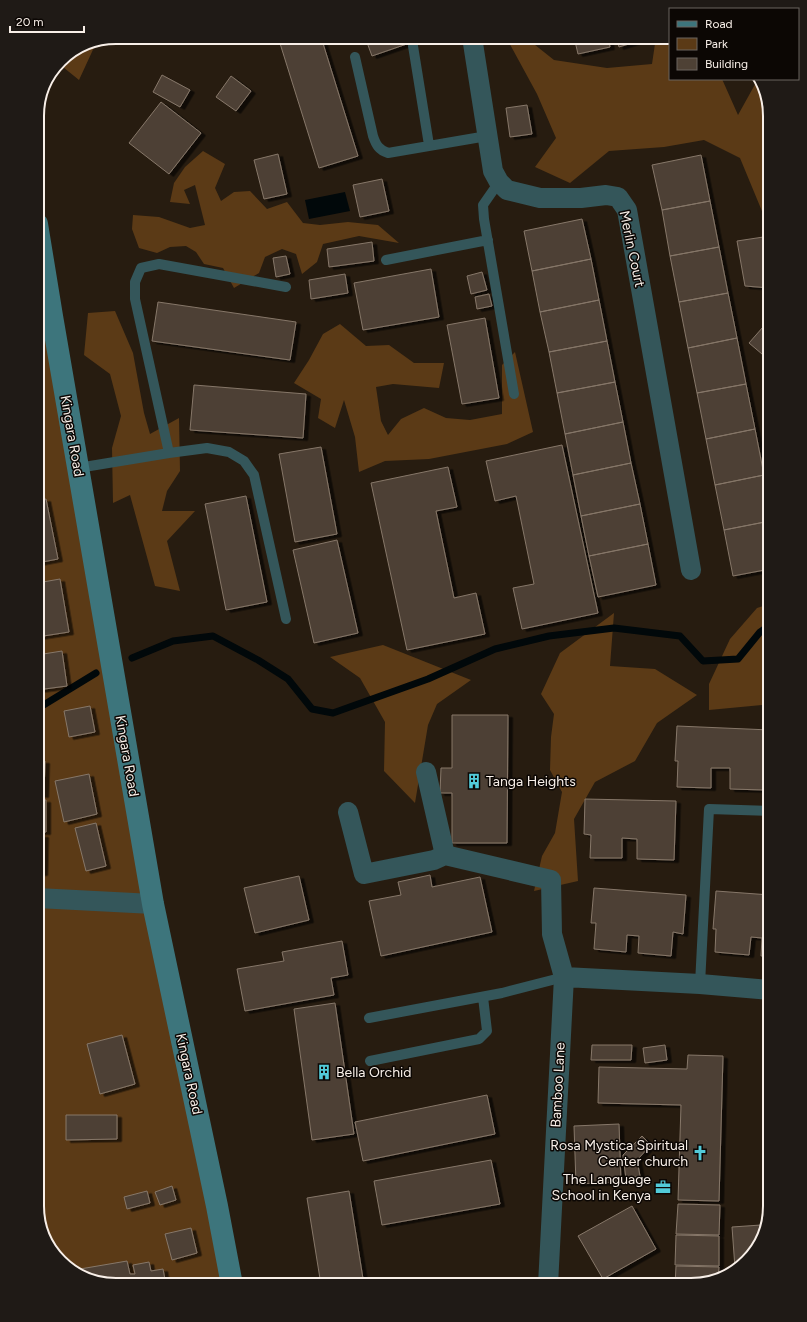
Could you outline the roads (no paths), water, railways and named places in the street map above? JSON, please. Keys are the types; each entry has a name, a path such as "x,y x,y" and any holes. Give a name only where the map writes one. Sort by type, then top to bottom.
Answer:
{"main road":[{"name":"Kingara Road","path":"44,315 78,468 153,904 231,1278"}],"street":[{"path":"473,44 493,171 499,182"},
{"name":"Merlin Court","path":"499,182 507,190 540,198 581,198 606,195 618,197 627,210 691,570"},
{"path":"348,812 364,874 434,860 445,855 426,772"},
{"name":"Bamboo Lane","path":"445,855 551,880 552,934 564,977 548,1278"},
{"path":"44,898 153,904"},
{"path":"564,977 700,984 763,989"}],"lane":[{"path":"413,46 429,145"},
{"path":"355,57 373,136 377,147 383,151 388,153 487,136"},
{"path":"499,182 483,204 514,394"},
{"path":"386,260 488,240"},
{"path":"170,453 135,300 135,282 141,268 159,264 286,287"},
{"path":"78,468 207,448 229,452 244,461 254,475 286,619"},
{"path":"700,984 709,809 763,811"},
{"path":"369,1018 483,997 564,977"},
{"path":"370,1061 479,1039 487,1031 483,997"}],"waterway":[{"path":"132,658 173,641 213,636 258,660 288,679 312,709 333,713 428,679 495,649 549,636 614,628 680,636 703,661 738,659 763,630"},
{"path":"44,705 96,673"}],"place":[{"name":"Tanga Heights","path":"474,781"},
{"name":"Bella Orchid","path":"324,1072"},
{"name":"Rosa Mystica Spiritual Center church","path":"700,1153"},
{"name":"The Language School in Kenya","path":"663,1187"}]}
